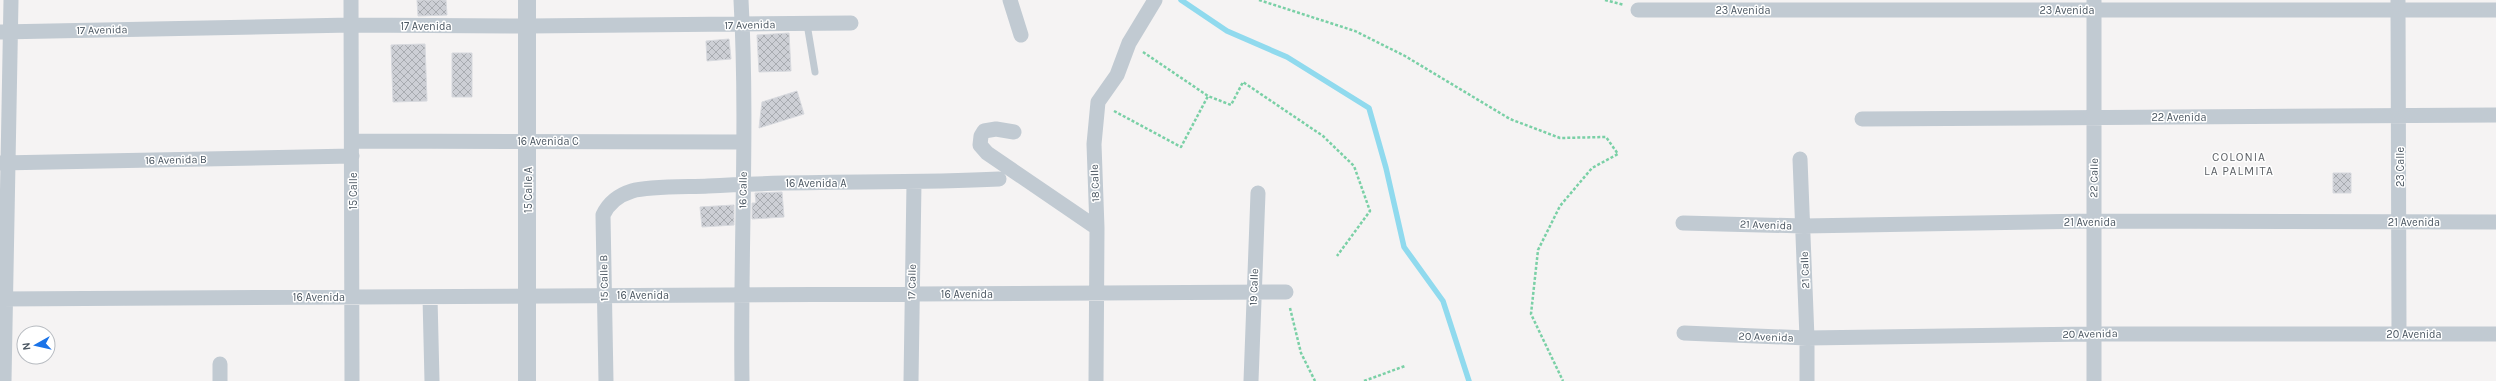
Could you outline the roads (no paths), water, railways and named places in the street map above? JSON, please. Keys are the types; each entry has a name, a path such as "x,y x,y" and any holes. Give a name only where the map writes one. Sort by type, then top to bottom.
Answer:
{"street":[{"path":"4,381 3,299 5,32 11,0"},
{"name":"15 Calle","path":"351,0 354,297 352,381"},
{"name":"15 Calle A","path":"527,0 527,381"},
{"name":"16 Calle","path":"741,0 744,184 740,295 742,381"},
{"path":"1010,0 1021,36"},
{"name":"18 Calle","path":"1096,381 1097,228 1094,144 1098,102 1117,75 1129,43 1155,0"},
{"name":"23 Avenida","path":"1638,10 1800,5 2399,5 2496,10"},
{"name":"22 Calle","path":"2094,5 2094,381"},
{"name":"23 Calle","path":"2399,5 2399,334"},
{"name":"17 Avenida","path":"5,32 351,25 528,26 851,23"},
{"name":"22 Avenida","path":"1862,119 2496,115"},
{"path":"1014,132 996,129 984,131 980,145 987,153 1097,228"},
{"name":"16 Avenida C","path":"352,140 743,142"},
{"name":"16 Avenida B","path":"4,163 352,156"},
{"name":"21 Calle","path":"1800,159 1804,226 1807,381"},
{"name":"16 Avenida A","path":"633,190 744,184 914,183 999,179"},
{"name":"17 Calle","path":"911,381 911,294 914,183"},
{"name":"15 Calle B","path":"606,381 603,215 608,204 633,190"},
{"name":"19 Calle","path":"1251,381 1258,193"},
{"name":"21 Avenida","path":"1683,223 1804,226 2093,221 2496,222"},
{"name":"16 Avenida","path":"3,299 1286,292"},
{"path":"430,297 432,381"},
{"name":"20 Avenida","path":"1684,333 1807,338 2094,334 2496,334"},
{"path":"220,364 220,381"}],"lane":[{"path":"807,24 815,72"}],"waterway":[{"path":"1181,0 1227,31 1287,57 1369,108 1386,168 1404,247 1443,301 1469,381"}],"district":[{"name":"COLONIA LA PALMITA","path":"2239,164"}]}
